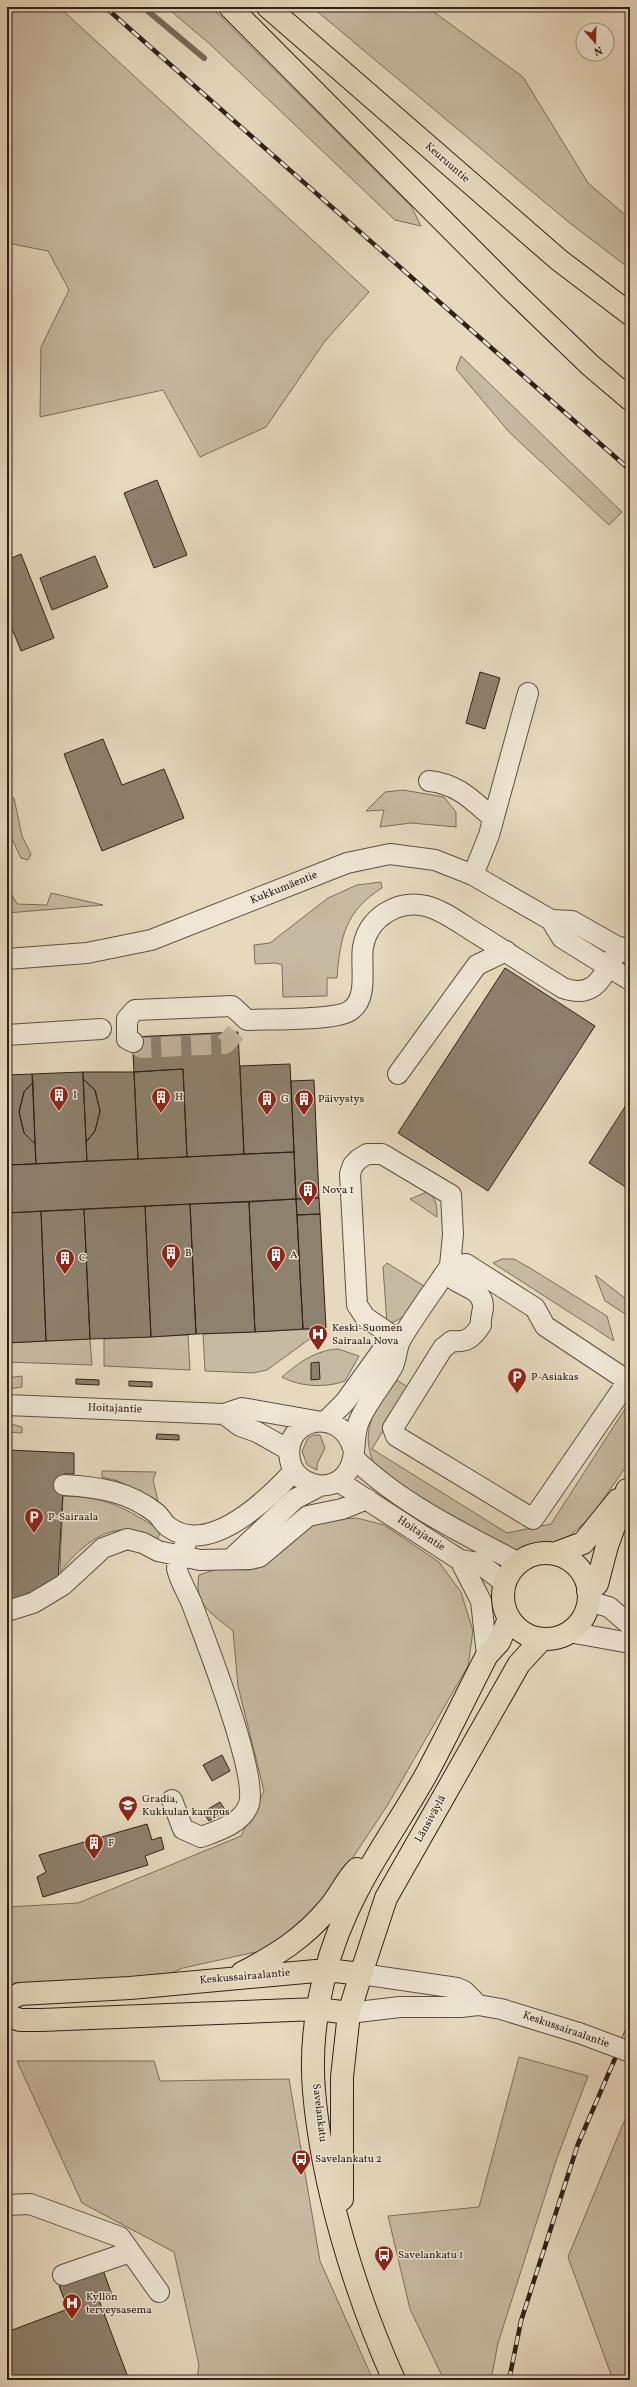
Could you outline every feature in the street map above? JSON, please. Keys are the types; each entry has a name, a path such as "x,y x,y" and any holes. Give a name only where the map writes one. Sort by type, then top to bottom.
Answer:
{"main road":[{"path":"230,7 516,294 590,365 630,399"},
{"name":"Keuruuntie","path":"268,7 559,260 630,314"},
{"path":"629,1488 606,1546 597,1584 588,1596 582,1619 569,1632 560,1636 542,1639 523,1632 509,1619 503,1600 505,1583 511,1572 519,1563 536,1554 554,1554 583,1543 606,1512 629,1488"},
{"path":"554,1554 570,1561 577,1567 586,1582 588,1596"},
{"path":"327,1970 346,1912 386,1840 426,1774 488,1655 499,1642 509,1619"},
{"name":"Länsiväylä","path":"349,2014 386,1898 519,1664 542,1639"},
{"path":"235,1977 276,1955 310,1930 329,1908 353,1873 386,1840"},
{"name":"Keskussairaalantie","path":"7,2000 20,1994 130,1988 235,1977 327,1970 361,1974"},
{"name":"Savelankatu","path":"327,1970 318,2009 314,2090 330,2189 342,2232 378,2344 394,2380"},
{"name":"Keskussairaalantie","path":"7,2015 20,2020 41,2020 318,2009 349,2014"},
{"name":"Savelankatu","path":"342,2232 342,2077 349,2014"}],"street":[{"path":"473,875 494,818 528,693"},
{"path":"429,781 446,783 465,794 494,818"},
{"name":"Kukkumäentie","path":"7,959 87,953 151,940 347,863 390,854 435,860 473,875 551,920 572,921 625,950"},
{"path":"133,1042 127,1039 127,1019 135,1010 232,1006 242,1026 335,1016 351,1011 361,995 363,948 370,927 388,910 400,906 412,904 438,910 506,951 563,988 576,993 587,991 598,984 608,965 625,950"},
{"name":"Kukkumäentie","path":"551,920 562,938 608,965 630,980"},
{"path":"398,1074 477,965 506,951"},
{"path":"7,1035 101,1030"},
{"path":"232,1558 295,1499 329,1484 348,1472 354,1453 359,1420 397,1358 400,1341 450,1266 466,1264 505,1288 535,1308 545,1326 628,1381 533,1519 396,1436 393,1428 443,1348 452,1341 463,1342 463,1332 472,1320 480,1316 483,1307 482,1297 476,1291 456,1281 450,1266 453,1234 451,1196 382,1154 367,1154 353,1165 350,1174 357,1304 365,1317 400,1341"},
{"path":"321,1421 346,1402 384,1348 400,1341"},
{"name":"Hoitajantie","path":"7,1405 224,1414 242,1408 321,1421"},
{"path":"224,1414 240,1426 256,1432 289,1450"},
{"path":"329,1484 301,1479 294,1471 290,1461 289,1450 292,1440 298,1431 306,1424 321,1421 336,1424 344,1430 354,1453"},
{"name":"Hoitajantie","path":"354,1453 370,1474 419,1506 519,1563"},
{"path":"64,1485 98,1487 125,1495 156,1513 170,1529 190,1535 213,1532 244,1518 274,1494 294,1471"},
{"name":"Hoitajantie","path":"329,1484 367,1499 460,1560 479,1564 505,1583"},
{"path":"7,1610 33,1603 63,1585 103,1548 126,1539 143,1543 158,1551 200,1560 232,1558 250,1559 259,1557 308,1516 342,1509 367,1499"},
{"path":"172,1800 183,1829 201,1837 218,1832 235,1822 249,1804 250,1784 224,1692 186,1588 177,1570 179,1555 190,1535"},
{"path":"460,1560 481,1601 488,1655"},
{"path":"588,1596 609,1607 630,1625"},
{"path":"569,1632 630,1643"},
{"name":"Keskussairaalantie","path":"361,1974 457,1988 478,2005"},
{"name":"Keskussairaalantie","path":"349,2014 400,2006 461,2007 478,2005 501,2009 579,2032 630,2052"},
{"path":"7,2205 30,2204 120,2237 159,2292"},
{"path":"63,2275 130,2252"}],"shaded area":[{"path":"7,7 59,7 369,292 325,341 266,427 200,457 163,390 40,417 41,347 69,290 48,251 7,243"},
{"path":"166,7 211,7 411,206 421,226 395,220 211,45"},
{"path":"312,7 427,7 523,77 588,183 630,219 630,269 566,220"},
{"path":"461,356 622,512 609,525 509,432 456,369"},
{"path":"403,790 444,797 456,812 456,827 411,823 380,827 384,810 366,811 385,792"},
{"path":"7,795 14,798 22,836 31,854 28,860 21,858 11,837 7,838"},
{"path":"381,882 382,888 360,906 352,916 340,950 337,978 327,978 327,996 283,997 282,965 276,963 255,964 254,945 270,943 328,898 357,885"},
{"path":"51,893 103,905 7,913 7,895 12,895 17,904 47,905"},
{"path":"427,1192 433,1197 436,1203 437,1217 410,1199"},
{"path":"502,1259 514,1259 607,1316 614,1341 493,1263"},
{"path":"387,1263 424,1286 405,1315 393,1322 387,1323 383,1267"},
{"path":"595,1275 630,1302 630,1317 605,1301"},
{"path":"316,1329 311,1338 267,1370 253,1373 205,1371 203,1334"},
{"path":"188,1335 190,1370 104,1366 104,1339"},
{"path":"90,1339 92,1365 7,1362 7,1343"},
{"path":"338,1349 359,1356 345,1381 330,1385 305,1385 282,1377 308,1358 322,1352"},
{"path":"22,1376 22,1387 7,1389 7,1378"},
{"path":"392,1377 409,1388 372,1449 507,1533 551,1524 630,1401 630,1461 590,1518 568,1537 547,1546 513,1551 493,1544 377,1470 371,1457 368,1433 375,1411"},
{"path":"7,1423 22,1427 22,1433 7,1432"},
{"path":"314,1435 320,1435 325,1448 317,1464 317,1470 307,1465 302,1451 308,1438"},
{"path":"102,1471 156,1472 153,1480 158,1501 118,1481 102,1477"},
{"path":"63,1496 91,1498 115,1505 147,1522 160,1533 157,1540 132,1530 110,1532 100,1536 82,1548 60,1572"},
{"path":"357,1518 384,1525 439,1562 461,1592 473,1631 468,1666 387,1806 336,1883 294,1931 265,1950 183,1968 153,1981 7,1983 7,1907 78,1903 241,1836 264,1791 238,1686 233,1631 206,1608 199,1594 199,1575 217,1569 250,1570 268,1558 302,1528 327,1520"},
{"path":"519,2057 588,2076 557,2158 498,2343 491,2380 444,2380 410,2309 388,2216 479,2207"},
{"path":"17,2061 154,2061 160,2081 289,2079 320,2261 373,2380 197,2380 199,2365 174,2252 82,2203"},
{"path":"630,2107 630,2380 613,2380 568,2257"}],"building":[{"path":"157,480 187,555 154,568 124,493"},
{"path":"21,554 54,638 21,651 7,616 7,560"},
{"path":"95,556 108,587 52,610 40,578"},
{"path":"480,672 500,678 485,729 466,723"},
{"path":"103,739 122,785 164,769 184,818 102,851 64,754"},
{"path":"505,968 595,1026 488,1191 398,1133"},
{"path":"238,1032 244,1154 187,1157 183,1069 134,1072 132,1037"},
{"name":"G","path":"290,1064 294,1152 244,1154 240,1066"},
{"name":"H","path":"183,1069 187,1157 138,1159 134,1072"},
{"path":"83,1072 134,1072 138,1159 87,1161 86,1142 95,1131 100,1111 95,1090 83,1079"},
{"name":"I","path":"83,1072 87,1161 36,1164 32,1074"},
{"path":"32,1074 33,1082 24,1092 19,1112 24,1133 35,1144 36,1164 7,1165 7,1075"},
{"path":"83,1079 95,1090 100,1111 95,1131 86,1142"},
{"name":"Päivystys","path":"314,1080 319,1198 296,1199 291,1081"},
{"path":"33,1082 35,1144 24,1133 19,1112 24,1092"},
{"path":"630,1099 630,1190 589,1163"},
{"path":"294,1152 296,1199 7,1213 7,1165"},
{"name":"Nova 1","path":"319,1198 320,1214 297,1215 296,1199"},
{"name":"A","path":"296,1199 303,1329 255,1332 249,1202"},
{"path":"249,1202 255,1332 196,1334 190,1204"},
{"name":"B","path":"190,1204 196,1334 151,1337 145,1206"},
{"path":"145,1206 151,1337 90,1339 84,1209"},
{"name":"C","path":"84,1209 90,1339 46,1341 41,1211"},
{"path":"41,1211 46,1341 7,1343 7,1213"},
{"path":"320,1214 326,1328 303,1329 297,1215"},
{"path":"319,1362 320,1379 311,1380 311,1363"},
{"path":"76,1379 99,1380 99,1385 76,1384"},
{"path":"129,1381 152,1382 152,1387 129,1386"},
{"path":"157,1434 179,1435 179,1440 156,1439"},
{"name":"P-Sairaala","path":"7,1450 74,1453 74,1474 64,1474 58,1579 30,1594 12,1599 7,1599"},
{"path":"222,1755 230,1771 212,1781 203,1765"},
{"path":"220,1802 226,1811 209,1821 203,1812"},
{"name":"F","path":"147,1824 152,1840 161,1837 164,1849 145,1856 148,1865 43,1897 37,1877 46,1872 39,1855"},
{"name":"Kyllön terveysasema","path":"103,2270 112,2295 99,2300 129,2380 95,2380 94,2377 87,2380 7,2380 7,2332 68,2309 59,2286"}],"waterway":[{"path":"143,7 204,58"}],"tunnel":[{"path":"133,1042 142,1048 225,1044 236,1032"}],"railway":[{"path":"105,7 630,470"},
{"path":"509,2380 521,2321 578,2144 630,2024"}],"place":[{"name":"I","path":"59,1112"},
{"name":"H","path":"161,1114"},
{"name":"G","path":"267,1116"},
{"name":"Päivystys","path":"304,1116"},
{"name":"Nova 1","path":"308,1207"},
{"name":"B","path":"171,1270"},
{"name":"A","path":"276,1272"},
{"name":"C","path":"65,1275"},
{"name":"Keski-Suomen Sairaala Nova","path":"318,1351"},
{"name":"P-Asiakas","path":"517,1394"},
{"name":"P-Sairaala","path":"34,1534"},
{"name":"Gradia, Kukkulan kampus","path":"128,1822"},
{"name":"F","path":"94,1860"},
{"name":"Savelankatu 2","path":"301,2176"},
{"name":"Savelankatu 1","path":"384,2272"},
{"name":"Kyllön terveysasema","path":"72,2320"}]}
